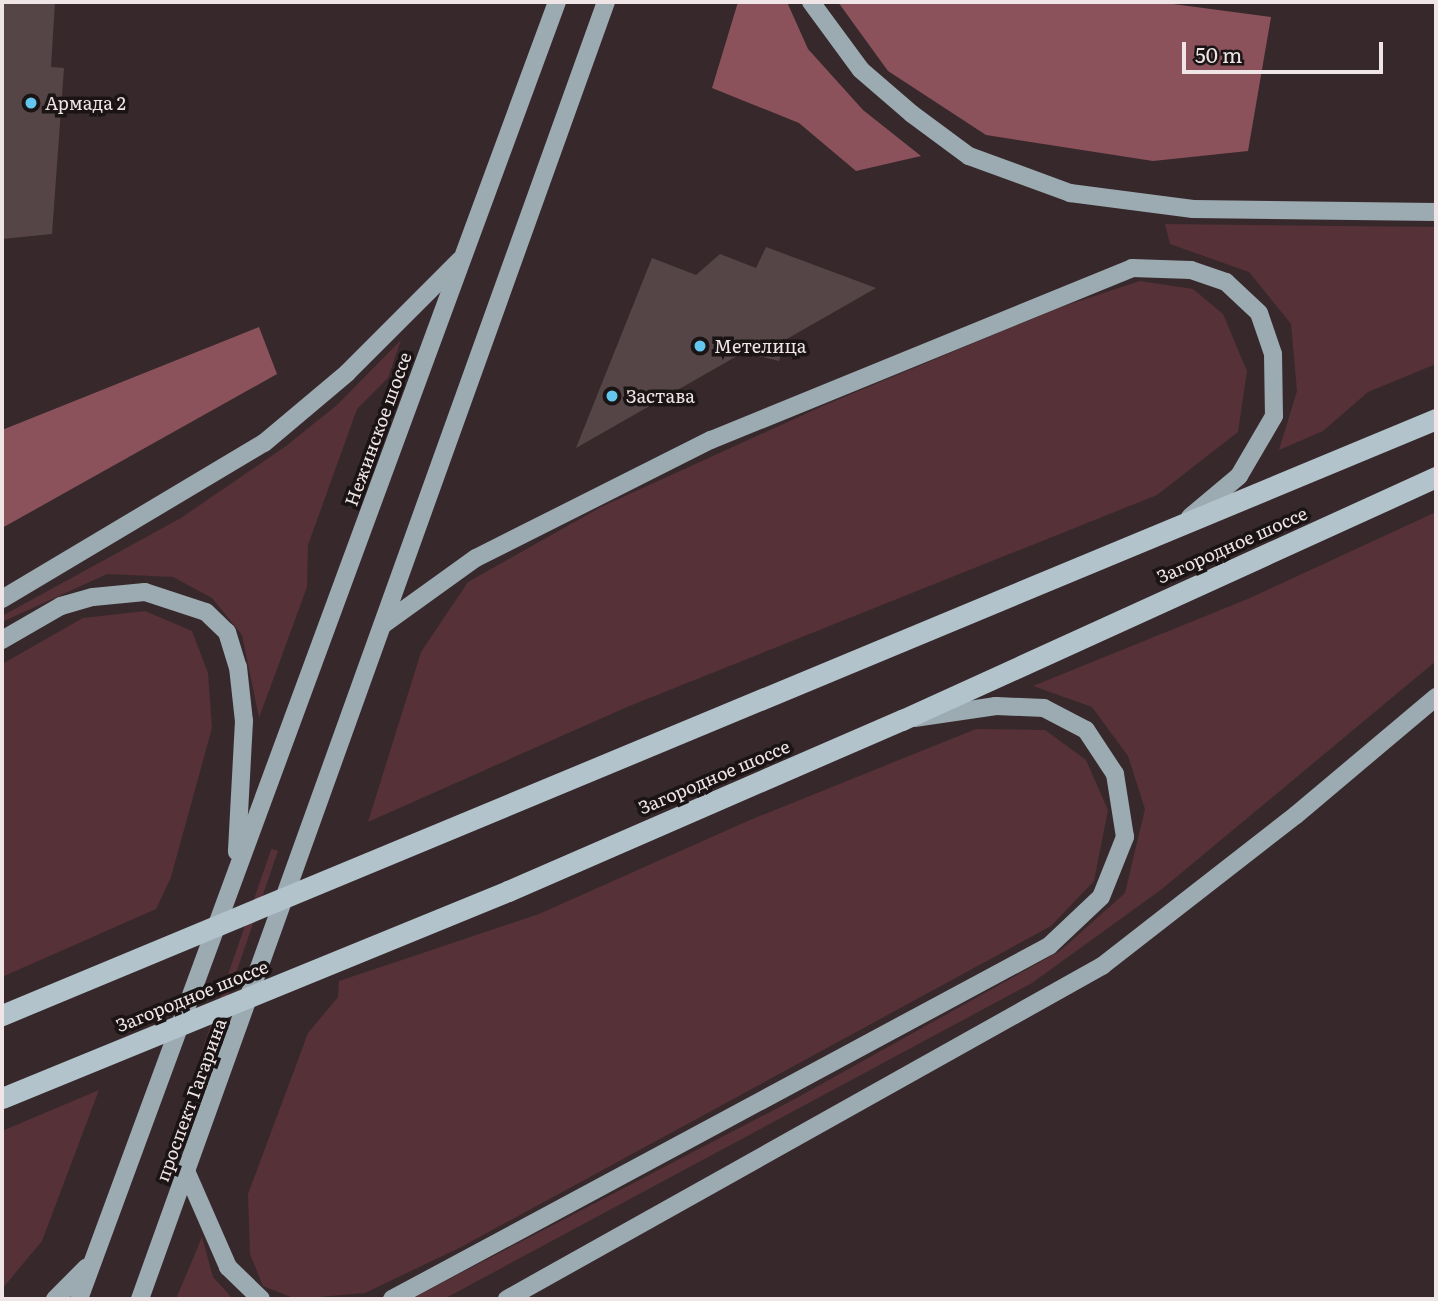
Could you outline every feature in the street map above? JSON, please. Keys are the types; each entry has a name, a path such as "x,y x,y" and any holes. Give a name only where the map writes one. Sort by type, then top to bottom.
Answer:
{"highway":[{"name":"Загородное шоссе","path":"2,1015 1173,531 1436,419"},
{"name":"Загородное шоссе","path":"2,1098 508,891 902,720 1436,477"}],"main road":[{"name":"Нежинское шоссе","path":"236,869 557,2"},
{"path":"384,624 606,2"},
{"path":"811,2 861,70 912,114 969,156 1070,193 1192,209 1436,212"},
{"path":"2,599 264,443 347,373 465,255"},
{"path":"384,624 476,558 689,450 1132,268 1191,270 1226,282 1259,313 1273,354 1274,416 1239,476 1173,531"},
{"path":"2,640 61,606 145,592 206,612 227,632 238,667 244,721 236,869 79,1299"},
{"name":"проспект Гагарина","path":"139,1299 226,1066 384,624"},
{"path":"507,1299 1102,966 1296,816 1436,697"},
{"path":"392,1299 1049,946 1101,897 1125,837 1115,774 1086,730 1044,708 996,706 902,720"},
{"path":"187,1172 228,1267 261,1299"},
{"path":"55,1299 92,1262"}],"shaded area":[{"path":"738,2 787,2 808,49 863,110 921,156 856,171 799,123 712,88"},
{"path":"838,2 1158,2 1271,17 1248,151 1153,161 986,135 888,71"},
{"path":"1165,224 1436,227 1436,364 1368,392 1323,431 1279,450 1297,391 1291,324 1249,272 1170,244"},
{"path":"1140,281 1193,289 1223,314 1247,371 1238,432 1157,495 627,707 368,822 421,652 468,582 601,507 825,405 1061,307"},
{"path":"259,327 277,374 2,528 2,430"},
{"path":"401,340 388,378 357,409 308,545 307,587 259,718 242,635 212,598 173,577 107,574 2,622 2,616 181,518 286,446 337,405"},
{"path":"1436,512 1436,661 1162,889 1032,983 444,1299 411,1299 793,1100 1060,951 1125,893 1145,809 1128,756 1092,707 1033,686 1250,598"},
{"path":"145,611 192,631 208,673 212,728 171,877 156,909 2,977 2,664 83,618"},
{"path":"976,729 1045,730 1086,760 1108,810 1094,881 1051,926 461,1247 365,1293 296,1299 263,1286 250,1254 248,1194 308,1033 338,997 339,981 539,914 750,820"},
{"path":"271,849 278,851 207,1058 200,1056"},
{"path":"99,1090 42,1241 2,1289 2,1131"},
{"path":"202,1237 213,1277 233,1299 176,1299"}],"building":[{"name":"Армада 2","path":"2,2 55,2 51,67 64,68 52,234 2,239"},
{"name":"Метелица","path":"766,247 876,288 785,340 779,361 744,352 576,448 652,258 696,275 720,254 756,268"}],"place":[{"name":"Армада 2","path":"31,103"},
{"name":"Метелица","path":"700,346"},
{"name":"Застава","path":"612,396"}]}
